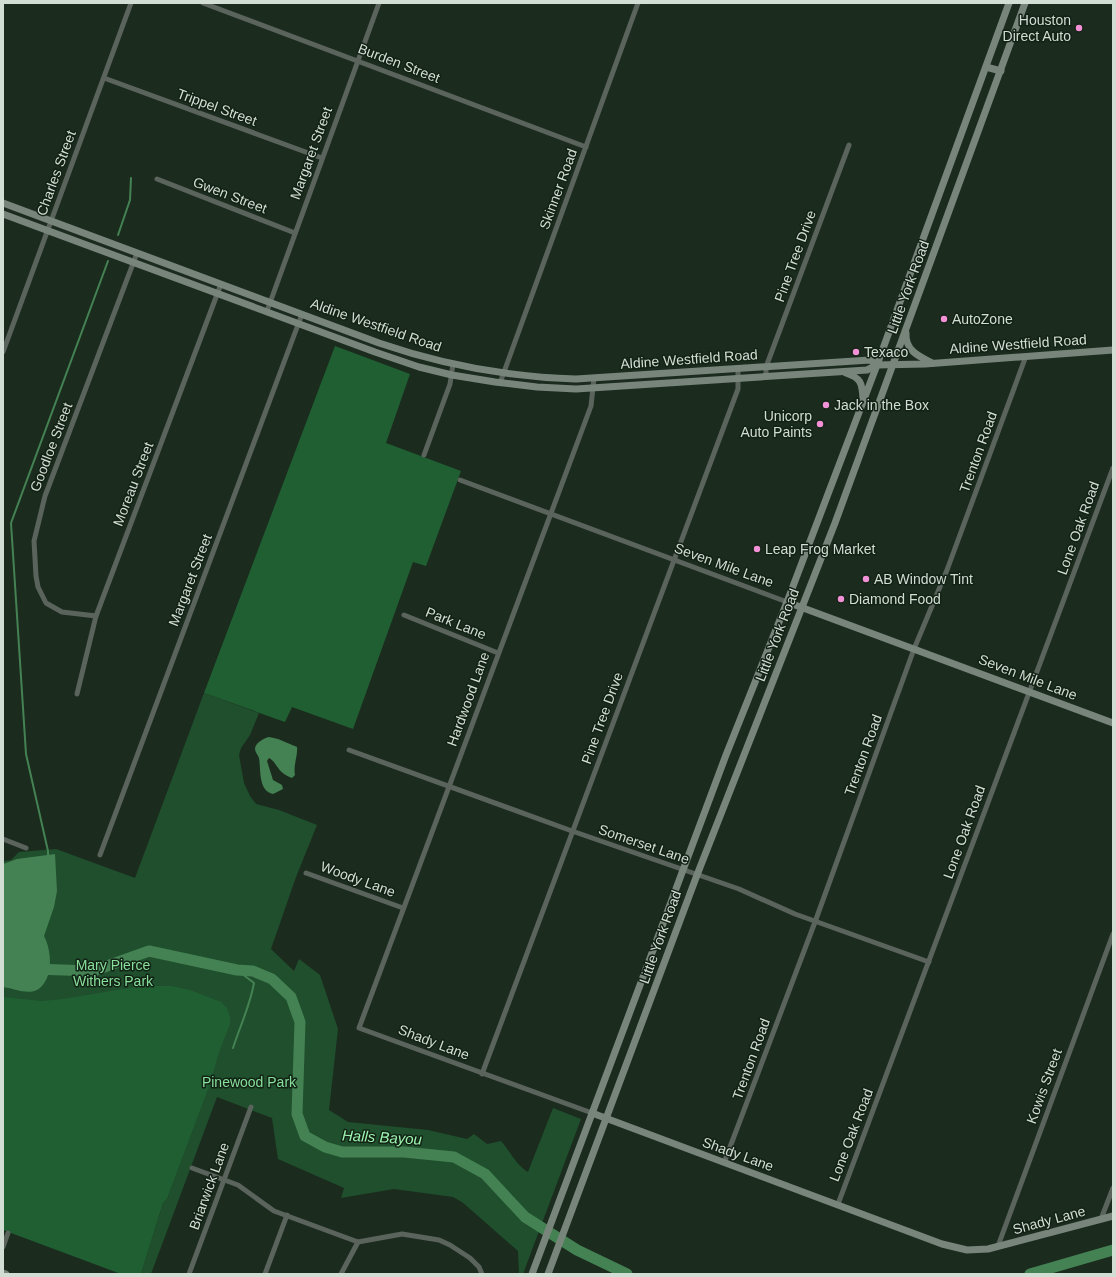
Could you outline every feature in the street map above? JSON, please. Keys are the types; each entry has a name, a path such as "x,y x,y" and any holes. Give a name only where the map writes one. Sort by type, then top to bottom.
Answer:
{"main road":[{"name":"Little York Road","path":"532,1274 682,870 787,602 877,365 1009,3"},
{"name":"Little York Road","path":"548,1272 607,1119 697,875 802,607 893,364 1025,3"},
{"path":"986,67 1001,71"},
{"name":"Aldine Westfield Road","path":"3,203 379,343 421,357 474,368 539,378 594,378 870,360 877,365"},
{"name":"Aldine Westfield Road","path":"3,214 375,352 452,375 500,383 538,387 594,388 867,370 877,365 932,363 1113,350"},
{"path":"907,325 906,340 909,348 917,356 932,363"},
{"path":"375,352 379,343"},
{"path":"473,379 474,368"},
{"path":"842,372 856,376 860,380 864,398"},
{"name":"Seven Mile Lane","path":"787,602 1113,723"},
{"name":"Shady Lane","path":"592,1113 942,1244 967,1250 998,1246 1113,1216"}],"street":[{"name":"Charles Street","path":"3,352 131,3"},
{"name":"Burden Street","path":"203,3 586,147"},
{"name":"Margaret Street","path":"266,311 378,3"},
{"name":"Skinner Road","path":"500,383 638,3"},
{"name":"Trippel Street","path":"104,78 322,158"},
{"name":"Pine Tree Drive","path":"766,377 766,367 849,145"},
{"name":"Gwen Street","path":"157,179 295,233"},
{"name":"Goodloe Street","path":"96,616 62,612 46,603 38,587 34,541 45,496 137,253"},
{"name":"Moreau Street","path":"77,694 96,616 221,284"},
{"name":"Margaret Street","path":"100,855 302,314"},
{"name":"Trenton Road","path":"724,1163 815,922 914,648 947,570 1026,356"},
{"path":"424,456 452,375 453,364"},
{"name":"Pine Tree Drive","path":"482,1074 738,389 738,368"},
{"name":"Hardwood Lane","path":"360,1028 403,908 591,406 594,378"},
{"name":"Lone Oak Road","path":"838,1204 930,962 1113,468"},
{"name":"Seven Mile Lane","path":"460,480 550,515 787,602"},
{"name":"Park Lane","path":"404,615 498,653"},
{"name":"Somerset Lane","path":"349,750 572,832 749,893 815,922 930,962"},
{"path":"3,839 26,848"},
{"name":"Woody Lane","path":"306,873 403,908"},
{"name":"Kowis Street","path":"998,1246 1113,934"},
{"name":"Shady Lane","path":"360,1028 482,1074 592,1113"},
{"name":"Briarwick Lane","path":"189,1274 251,1107"},
{"path":"192,1168 224,1179 247,1191 265,1206 287,1216 358,1242 402,1234 428,1237 439,1240 460,1250 478,1267 482,1274"},
{"path":"1102,1219 1113,1188"},
{"path":"265,1274 287,1216"},
{"path":"3,1247 8,1233"},
{"path":"341,1274 358,1242"}],"green space":[{"path":"204,693 259,713 250,735 241,748 239,755 244,783 250,796 256,804 279,810 317,825 296,877 271,949 294,971 299,959 320,975 338,1029 329,1110 348,1122 428,1130 467,1139 474,1134 487,1144 501,1141 517,1162 528,1172 553,1108 581,1119 523,1274 519,1274 518,1251 462,1202 453,1197 394,1189 341,1198 344,1188 278,1159 272,1118 217,1097 151,1274 141,1274 163,1203 167,1199 200,1109 3,1036 3,861 11,860 19,852 56,849 135,878"}],"shaded area":[{"path":"335,346 410,374 386,443 461,471 426,566 413,562 353,729 292,707 285,722 204,693"},
{"path":"269,737 297,747 295,775 292,778 283,773 272,760 269,758 267,761 273,780 282,785 283,789 273,794 265,789 261,779 259,758 255,751 255,747 258,743"},
{"path":"55,854 57,891 54,907 44,936 49,949 49,972 43,985 37,990 25,992 3,987 3,864 17,859"},
{"path":"141,986 171,986 190,990 221,1002 227,1008 230,1017 230,1024 218,1055 211,1081 167,1199 163,1203 141,1274 121,1274 3,1230 3,997 42,1001"}],"waterway":[{"path":"118,235 130,200 131,178"},
{"path":"48,858 48,851 26,754 11,523 108,261"},
{"name":"Halls Bayou","path":"3,968 93,971 149,951 237,970 253,971 272,979 291,997 300,1022 297,1114 305,1136 325,1147 342,1152 404,1152 454,1157 485,1174 525,1217 577,1250 627,1274"},
{"path":"233,1048 254,983 237,970"},
{"name":"Halls Bayou","path":"1030,1274 1113,1250"}],"place":[{"name":"Houston Direct Auto","path":"1079,28"},
{"name":"AutoZone","path":"944,319"},
{"name":"Texaco","path":"856,352"},
{"name":"Jack in the Box","path":"826,405"},
{"name":"Unicorp Auto Paints","path":"820,424"},
{"name":"Leap Frog Market","path":"757,549"},
{"name":"AB Window Tint","path":"866,579"},
{"name":"Diamond Food","path":"841,599"}],"park label":[{"name":"Mary Pierce Withers Park","path":"113,974"},
{"name":"Pinewood Park","path":"249,1082"}]}
